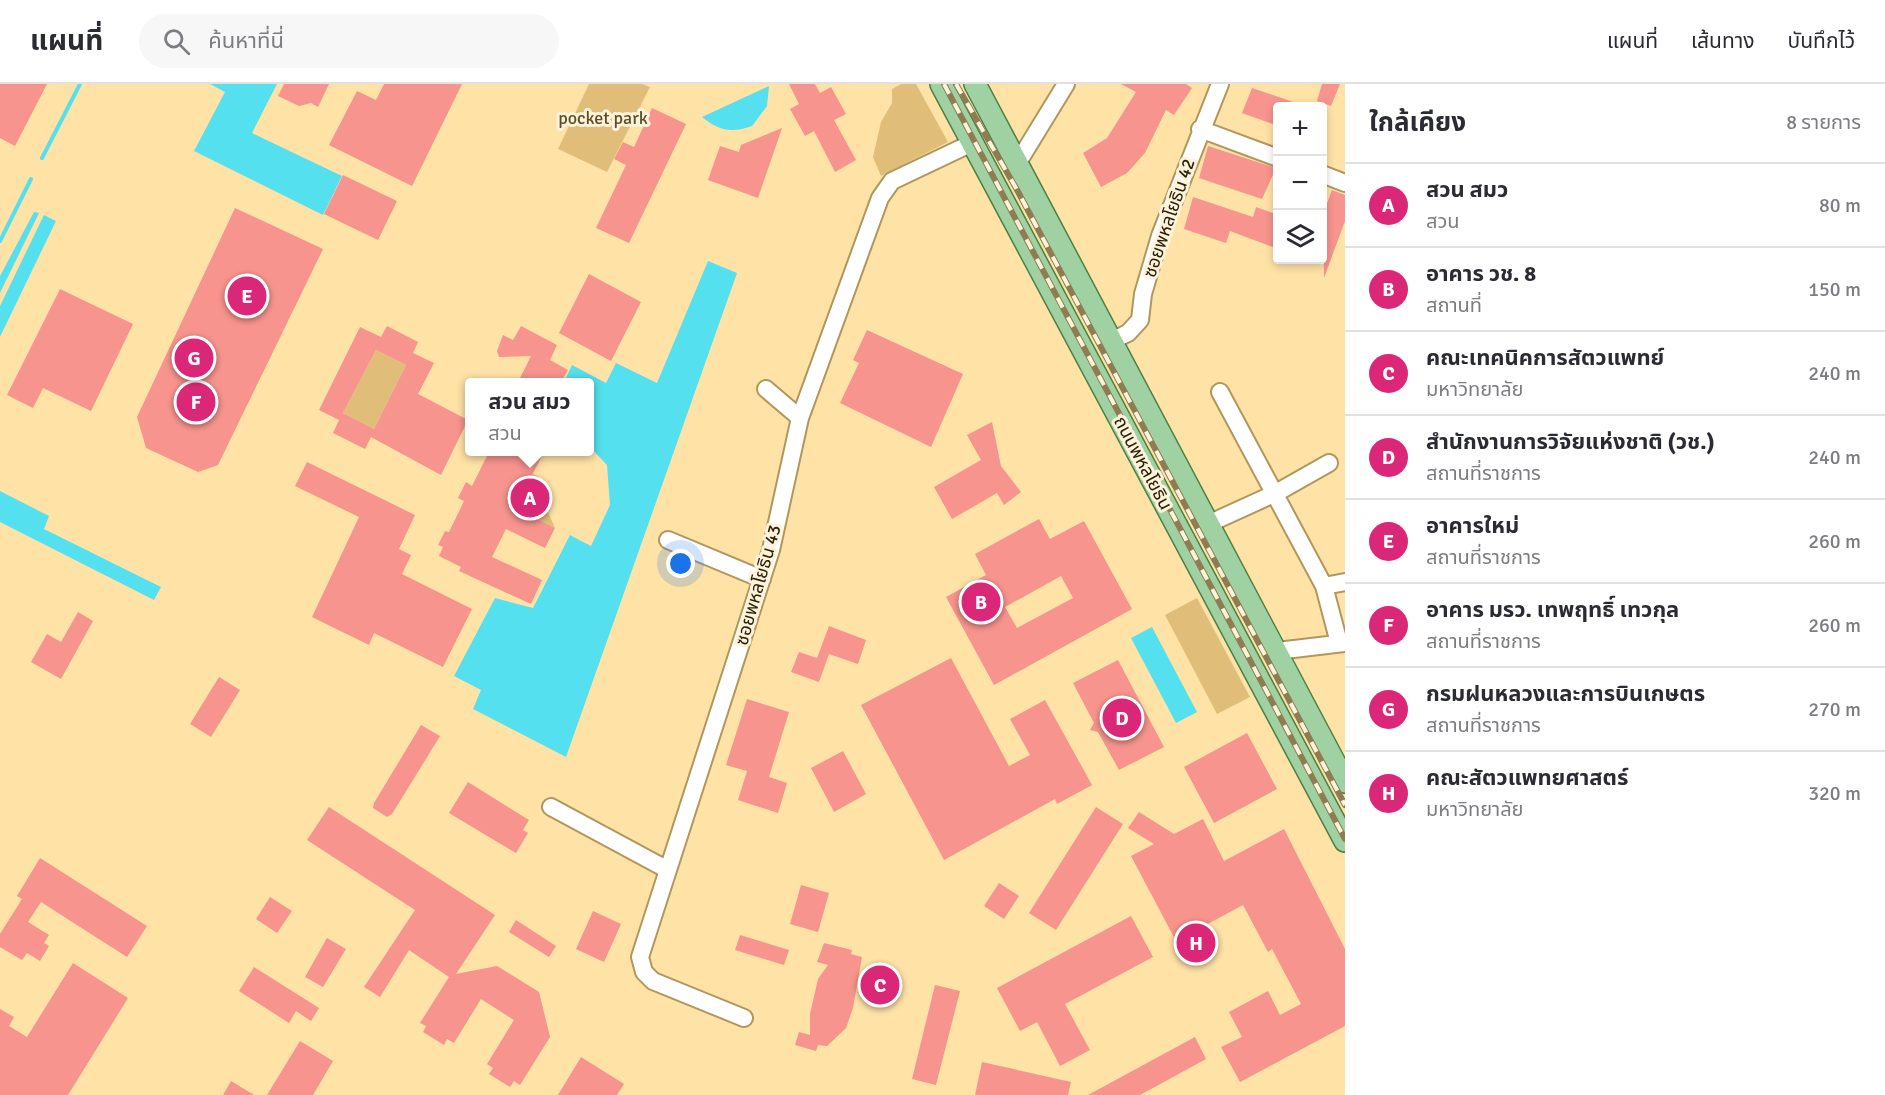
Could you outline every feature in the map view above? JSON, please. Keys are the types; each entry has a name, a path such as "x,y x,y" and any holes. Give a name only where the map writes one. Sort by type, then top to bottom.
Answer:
{"main road":[{"name":"ถนนพหลโยธิน","path":"941,84 1345,842"},
{"name":"ถนนพหลโยธิน","path":"975,84 1345,782"},
{"path":"1044,276 1068,262"}],"street":[{"path":"1017,164 1066,84"},
{"name":"ซอยพหลโยธิน 42","path":"1111,342 1128,333 1140,320 1143,294 1160,236 1200,129 1220,84"},
{"path":"1200,129 1273,156"},
{"name":"ซอยพหลโยธิน 43","path":"744,1018 653,981 644,972 640,957 771,550 800,418 885,187 892,181 972,143"},
{"path":"1327,176 1345,183"},
{"path":"766,389 800,418"},
{"path":"1220,392 1324,585 1342,643 1277,651"},
{"path":"1208,524 1276,493 1329,463"},
{"path":"668,540 762,579"},
{"path":"1324,585 1345,582"},
{"path":"551,807 668,870"}],"green space":[{"name":"pocket park","path":"589,84 642,84 650,87 607,172 558,149"},
{"path":"901,84 916,84 948,142 881,176 873,157 881,122 892,103 892,89"},
{"path":"376,350 406,365 374,429 343,413"},
{"path":"533,474 539,477 532,491 544,503 555,528 515,508"},
{"path":"1197,598 1250,697 1217,714 1165,615"}],"water":[{"path":"210,84 277,84 252,133 342,176 323,215 194,151 225,92"},
{"path":"769,86 767,106 752,126 738,130 720,128 702,117"},
{"path":"34,212 39,213 0,293 0,276"},
{"path":"44,215 56,221 0,337 0,306"},
{"path":"708,261 737,273 566,757 473,709 481,690 454,676 495,598 533,608 570,535 591,546 610,505 607,465 594,451 594,378 566,378 572,365 606,383 616,363 657,383"},
{"path":"0,491 49,516 44,529 161,587 154,600 0,522"},
{"path":"1152,627 1197,712 1176,723 1131,638"}],"building":[{"path":"0,84 47,84 15,146 0,138"},
{"path":"284,84 329,84 318,107 311,103 299,106 278,96"},
{"path":"384,84 462,84 412,186 329,145 357,91 376,100"},
{"path":"789,84 815,84 820,93 831,87 846,114 834,120 856,160 835,172 814,131 805,136 790,109 799,104"},
{"path":"1121,84 1186,84 1192,88 1174,115 1166,110 1145,153 1127,173 1101,187 1083,153 1107,138 1136,92"},
{"path":"1322,84 1340,84 1331,106 1327,105 1327,102 1317,101"},
{"path":"1252,88 1293,102 1273,102 1273,124 1242,113"},
{"path":"652,108 686,124 629,243 596,228 626,165 614,159 623,142 634,147"},
{"path":"782,128 758,198 708,180 720,146 739,152 741,145"},
{"path":"1208,146 1273,167 1273,175 1262,199 1199,178"},
{"path":"343,175 397,201 378,240 324,214"},
{"path":"1332,190 1345,195 1345,221 1324,278 1324,264 1327,264 1327,203"},
{"path":"1193,197 1253,217 1256,207 1273,213 1273,247 1230,231 1226,243 1184,229"},
{"path":"235,208 323,249 218,465 198,472 146,448 137,417"},
{"path":"589,274 641,302 611,361 559,333"},
{"path":"60,289 133,324 91,411 43,388 33,408 7,395"},
{"path":"387,326 418,342 413,353 434,363 418,394 465,418 465,426 441,475 371,437 365,449 333,433 339,420 319,410 360,327 381,337","holes":["376,350 406,365 374,429 343,413"]},
{"path":"521,326 557,345 550,360 568,370 563,378 520,378 531,356 499,357 497,351 503,335 513,340"},
{"path":"867,330 963,374 931,447 840,403 859,363 853,360"},
{"path":"992,422 1001,466 1021,492 1004,505 997,493 952,519 934,487 981,460 967,435"},
{"path":"487,456 542,456 515,508 555,528 545,548 506,529 492,557 542,580 531,604 459,571 461,567 439,556 443,547 438,545 445,531 449,532 464,501 458,498 466,482 472,486"},
{"path":"307,462 415,515 399,549 411,555 402,574 472,609 443,667 374,633 369,645 312,617 359,517 295,486"},
{"path":"1039,519 1050,539 1084,521 1132,609 994,685 946,597 986,575 975,554","holes":["1061,576 1073,598 1017,628 1005,607"]},
{"path":"78,612 93,621 61,679 31,662 47,634 61,642"},
{"path":"829,626 866,640 858,664 829,654 819,682 791,672 799,652 817,658"},
{"path":"951,658 1009,766 1030,755 1010,719 1045,700 1092,785 1057,804 1055,799 944,860 861,705"},
{"path":"1118,660 1164,747 1119,770 1098,732 1090,730 1094,723 1073,683"},
{"path":"219,677 240,690 211,737 190,724"},
{"path":"747,699 789,712 769,777 787,783 778,813 738,800 747,771 726,765"},
{"path":"421,725 440,736 392,814 387,817 373,808 374,803"},
{"path":"1247,733 1277,789 1214,823 1184,767"},
{"path":"843,751 866,794 834,812 811,768"},
{"path":"468,782 529,820 523,830 528,833 516,853 449,813"},
{"path":"329,807 495,915 456,974 497,966 539,992 550,1037 520,1085 514,1081 510,1087 489,1074 493,1068 487,1064 514,1020 481,999 454,1043 447,1039 444,1045 423,1032 426,1026 420,1023 449,977 409,950 380,997 364,987 415,910 307,840"},
{"path":"1096,807 1123,824 1056,930 1029,913"},
{"path":"1139,812 1174,834 1203,819 1224,861 1284,829 1345,949 1345,1026 1240,1082 1221,1047 1242,1037 1229,1012 1268,991 1280,1015 1301,1004 1272,949 1268,952 1243,905 1176,941 1131,856 1154,844 1128,828"},
{"path":"40,858 147,926 127,957 41,902 28,922 49,935 44,943 49,946 40,961 27,953 22,960 0,947 0,934 22,899 17,896"},
{"path":"999,883 1019,896 1004,919 984,906"},
{"path":"801,885 829,893 818,932 790,924"},
{"path":"270,897 292,911 277,933 256,919"},
{"path":"593,911 621,924 604,962 576,949"},
{"path":"1131,916 1153,957 1065,1004 1090,1050 1060,1066 1037,1022 1020,1031 997,988"},
{"path":"516,920 556,946 549,957 509,932"},
{"path":"740,935 789,950 784,965 735,950"},
{"path":"327,938 346,949 323,987 305,977"},
{"path":"824,943 852,950 851,954 862,957 853,1008 846,1028 827,1046 818,1045 816,1051 795,1045 799,1032 810,1035 810,1014 818,979 828,965 817,962"},
{"path":"73,963 128,998 68,1095 0,1095 0,1009 14,1017 9,1026 27,1037"},
{"path":"254,967 319,1008 311,1021 296,1011 289,1023 239,991"},
{"path":"935,985 960,991 936,1085 912,1079"},
{"path":"1195,1037 1206,1059 1140,1095 1088,1095"},
{"path":"300,1041 333,1061 313,1095 267,1095"},
{"path":"581,1057 624,1084 617,1095 558,1095"},
{"path":"982,1062 1071,1082 1068,1095 975,1095"},
{"path":"231,1081 254,1095 223,1095"}],"waterway":[{"path":"42,158 80,84"},
{"path":"0,241 31,179"}],"railway":[{"path":"944,84 1345,839"},
{"path":"956,84 1016,188 1345,805"}],"place":[{"name":"อาคารใหม่","path":"247,296"},
{"name":"กรมฝนหลวงและการบินเกษตร","path":"194,358"},
{"name":"อาคาร มรว. เทพฤทธิ์ เทวกุล","path":"196,402"},
{"name":"สวน สมว","path":"530,498"},
{"name":"อาคาร วช. 8","path":"981,602"},
{"name":"สำนักงานการวิจัยแห่งชาติ (วช.)","path":"1122,718"},
{"name":"คณะสัตวแพทยศาสตร์","path":"1196,943"},
{"name":"คณะเทคนิคการสัตวแพทย์","path":"880,985"}]}
